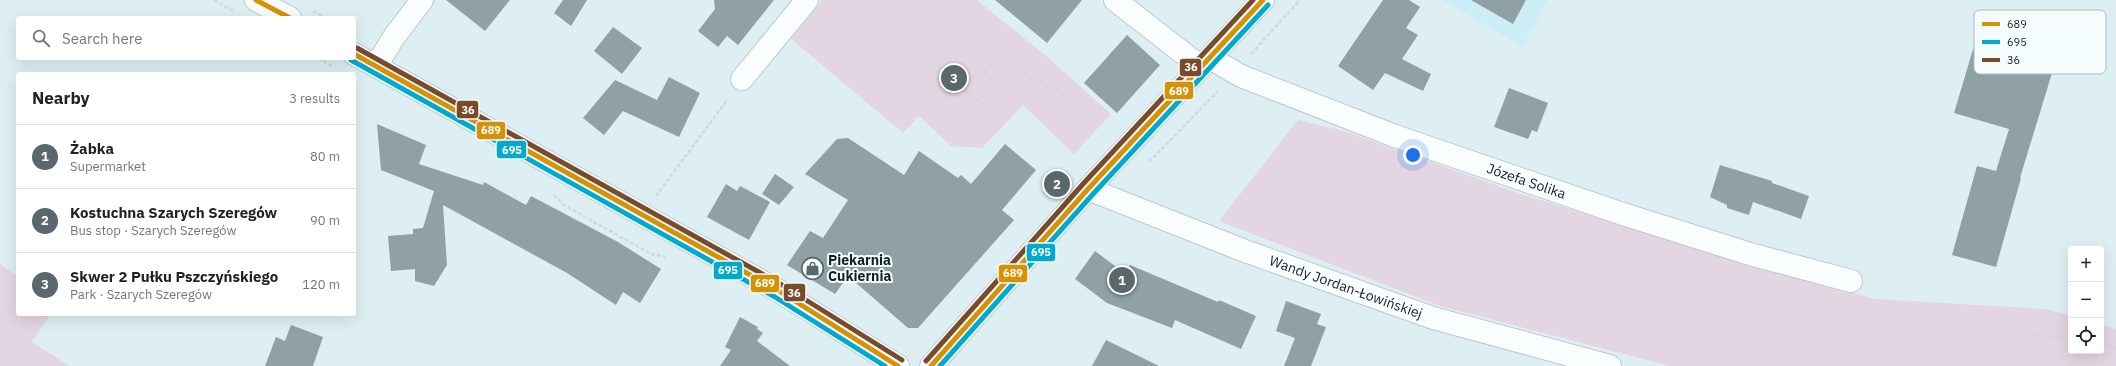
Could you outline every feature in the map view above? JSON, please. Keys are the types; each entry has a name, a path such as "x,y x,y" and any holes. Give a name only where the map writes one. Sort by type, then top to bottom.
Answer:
{"street":[{"path":"256,0 286,16"},
{"path":"376,66 394,37 422,0"},
{"path":"742,79 807,0"},
{"name":"Józefa Solika","path":"1115,0 1205,63 1395,136 1631,216 1750,254 1851,281"},
{"path":"932,366 1088,190 1263,0"},
{"path":"356,55 779,291 898,366"},
{"name":"Wandy Jordan-Łowińskiej","path":"1088,190 1245,251 1433,318 1610,366"}],"path":[{"path":"214,0 239,14"},
{"path":"1259,45 1300,0"},
{"path":"907,50 986,106 1020,71 1074,99"},
{"path":"998,55 983,72 1002,89"},
{"path":"654,199 742,79"},
{"path":"2014,330 2068,339"},
{"path":"2104,346 2116,348"}],"shaded area":[{"path":"822,0 977,0 1045,55 1111,114 1074,154 1023,105 982,148 951,146 919,116 903,133 790,38"},
{"path":"1442,0 1547,0 1523,47"},
{"path":"1298,120 1344,131 1518,193 1756,267 1875,299 2045,309 2068,315 2068,354 2104,354 2104,326 2116,329 2116,366 1670,366 1440,306 1219,221"},
{"path":"0,264 16,276 16,316 50,316 32,342 70,366 0,366"}],"building":[{"path":"446,0 510,0 485,31"},
{"path":"563,0 587,0 571,26 554,13"},
{"path":"714,0 774,0 738,45 727,36 718,47 698,31 715,9"},
{"path":"995,0 1082,0 1047,43"},
{"path":"1383,0 1409,0 1420,7 1406,28 1418,35 1402,59 1431,74 1423,91 1385,73 1373,90 1338,66"},
{"path":"1471,0 1526,0 1513,24"},
{"path":"613,27 642,48 622,74 594,51"},
{"path":"1127,35 1160,65 1117,113 1084,83"},
{"path":"1974,46 1974,74 2052,74 2020,178 1996,267 1952,255 1977,166 1996,171 2009,129 1954,113"},
{"path":"669,77 700,93 679,137 623,111 604,135 583,118 615,80 657,100"},
{"path":"1509,88 1548,103 1537,132 1532,130 1528,139 1494,127"},
{"path":"377,124 426,145 419,164 483,185 484,182 526,205 531,196 618,242 661,269 640,303 623,292 616,305 567,273 443,205 447,265 434,286 415,281 415,269 391,271 388,236 413,234 413,229 423,228 434,191 381,170"},
{"path":"848,138 904,175 919,151 958,178 961,175 971,184 1005,144 1036,170 1002,210 1014,220 918,328 908,328 848,276 835,294 787,265 810,231 823,238 848,200 805,174 837,139"},
{"path":"1720,165 1772,181 1772,183 1809,196 1801,219 1753,202 1749,215 1727,208 1727,205 1710,197"},
{"path":"775,174 794,187 779,205 762,194"},
{"path":"726,184 737,191 740,186 770,202 749,240 707,217"},
{"path":"1095,251 1123,272 1130,265 1218,302 1219,300 1256,316 1241,349 1175,320 1172,328 1107,303 1075,279"},
{"path":"1286,301 1321,314 1317,324 1326,327 1311,366 1284,366 1295,338 1276,331"},
{"path":"740,317 758,327 757,329 763,333 757,341 790,366 720,366 731,350 725,347"},
{"path":"291,325 323,337 313,366 265,366 276,337 285,341"},
{"path":"1106,340 1159,366 1092,366"}],"transit line":[{"name":"689","path":"256,0 286,16"},
{"name":"36","path":"926,361 1083,184 1253,0"},
{"name":"689","path":"931,366 1088,189 1263,0"},
{"name":"695","path":"940,366 1093,194 1268,5"},
{"name":"36","path":"357,48 782,285 902,360"},
{"name":"689","path":"356,55 779,291 898,366"},
{"name":"695","path":"351,60 775,297 885,366"}],"place":[{"name":"Skwer 2 Pułku Pszczyńskiego","path":"954,78"},
{"name":"Kostuchna Szarych Szeregów","path":"1057,184"},
{"name":"Piekarnia Cukiernia","path":"812,268"},
{"name":"Żabka","path":"1122,280"}]}
